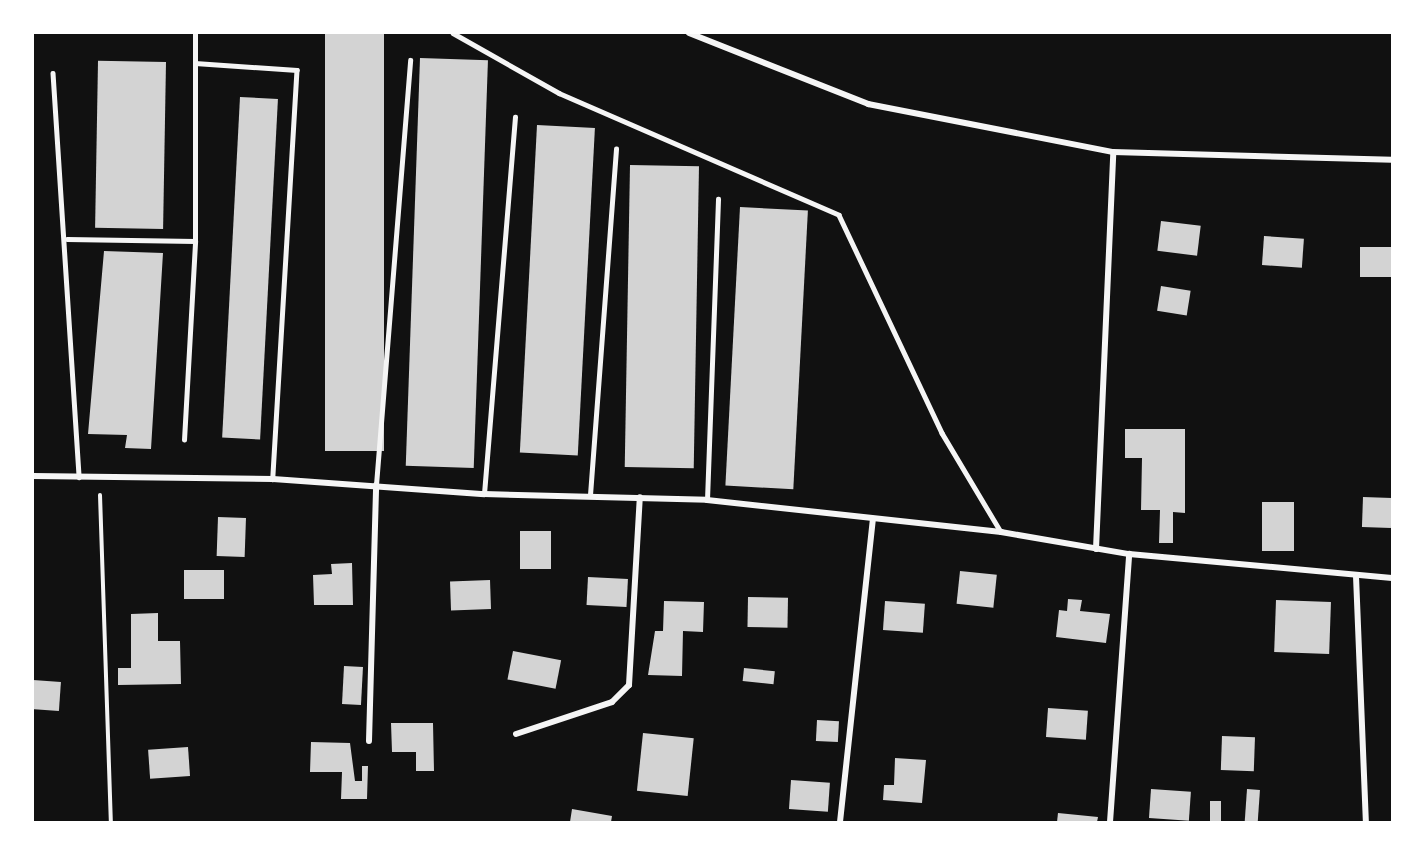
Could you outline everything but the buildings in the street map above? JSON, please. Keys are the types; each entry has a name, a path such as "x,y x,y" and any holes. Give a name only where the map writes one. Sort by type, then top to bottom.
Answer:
{"street":[{"path":"689,33 868,104 1113,152 1392,160"},
{"path":"1096,549 1113,152"},
{"path":"33,476 273,479 484,494 590,495 707,500 1001,532 1129,554 1392,578"},
{"path":"369,741 376,485"},
{"path":"516,734 612,702 629,685 640,497"},
{"path":"840,822 873,519"},
{"path":"1110,822 1129,554"},
{"path":"1356,576 1366,822"}],"lane":[{"path":"184,440 195,241 195,33"},
{"path":"453,33 559,93 839,215 942,433 1001,532"},
{"path":"376,485 410,60"},
{"path":"195,63 297,70 273,479"},
{"path":"53,73 67,239 79,477"},
{"path":"484,494 515,117"},
{"path":"590,495 616,149"},
{"path":"707,500 718,199"},
{"path":"67,239 195,241"}],"path":[{"path":"100,477 111,822"}]}
